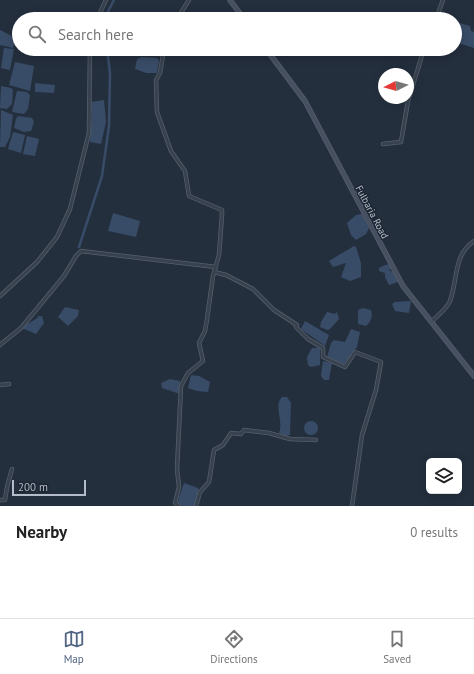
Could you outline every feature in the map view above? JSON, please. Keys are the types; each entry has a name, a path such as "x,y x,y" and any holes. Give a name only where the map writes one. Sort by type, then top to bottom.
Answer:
{"main road":[{"path":"231,1 239,12"},
{"name":"Fulbaria Road","path":"271,56 305,101 403,286 474,376"}],"street":[{"path":"100,12 106,0"},
{"path":"181,12 189,0"},
{"path":"439,12 443,0"},
{"path":"0,296 41,257 57,236 70,208 89,133 90,56"},
{"path":"163,56 160,72 156,80 157,112 171,151 185,171 189,196 222,210 219,255 214,272 206,325 199,343 202,361 188,373 181,386 177,469 179,487 175,503 179,506"},
{"path":"383,144 401,142 408,101 422,56"},
{"path":"431,322 450,303 458,263 470,244 474,241"},
{"path":"0,345 20,328 64,276 76,256 82,251 216,267"},
{"path":"214,272 226,275 253,289 274,310 297,325 296,328 308,339 323,348 323,357 345,367 355,352 381,362 376,390 362,435 352,506"},
{"path":"0,385 9,384"},
{"path":"196,506 200,492 209,482 214,450 223,445 231,433 241,434 244,430 270,433 290,438 316,440"},
{"path":"0,500 5,500 12,469"}],"water":[{"path":"462,24 470,26 471,31 474,32 474,48 462,44"},
{"path":"0,30 12,36 12,48 0,45"},
{"path":"4,48 12,49 13,56 10,70 1,68"},
{"path":"142,57 156,58 159,60 157,73 146,73 135,69 137,59"},
{"path":"15,62 34,66 30,91 9,85"},
{"path":"35,83 55,85 54,93 35,92"},
{"path":"1,86 11,88 13,90 12,104 7,109 0,108"},
{"path":"17,91 27,92 30,95 28,109 24,114 12,112"},
{"path":"104,100 106,122 101,144 90,142 92,115 91,102"},
{"path":"1,110 13,115 10,137 5,147 0,147"},
{"path":"18,116 32,118 34,122 31,131 24,132 14,128"},
{"path":"13,132 25,135 21,153 8,149"},
{"path":"27,136 39,139 35,156 23,154"},
{"path":"113,213 140,221 136,237 108,231"},
{"path":"362,214 369,228 366,234 356,240 351,235 347,223 356,215"},
{"path":"354,246 356,247 361,263 361,277 350,281 341,277 346,263 333,267 329,261"},
{"path":"390,264 392,267 389,271 392,271 399,279 398,282 389,285 385,277 385,273 379,271 379,268"},
{"path":"411,301 409,313 395,311 392,304 395,302"},
{"path":"65,307 79,310 78,316 68,326 58,317"},
{"path":"363,308 371,310 372,312 372,316 366,326 358,324 358,310"},
{"path":"327,312 335,314 337,312 339,319 330,329 327,330 320,327 321,322"},
{"path":"39,316 42,316 44,323 36,334 22,328 36,319"},
{"path":"305,321 329,335 325,346 301,329"},
{"path":"351,329 360,332 357,347 344,364 327,357 331,343 334,340 345,342"},
{"path":"312,348 320,348 320,365 311,367 308,365 307,357"},
{"path":"323,361 332,363 329,380 324,380 321,376"},
{"path":"191,375 199,376 210,382 208,392 188,388"},
{"path":"170,379 180,381 180,394 162,388 161,383"},
{"path":"282,397 287,397 291,403 290,435 286,436 279,433 280,424 278,405"},
{"path":"308,421 314,421 318,425 318,431 314,435 308,435 304,431 304,425"},
{"path":"184,483 198,488 199,492 195,506 183,506 177,504"}],"waterway":[{"path":"108,12 114,0"},
{"path":"79,247 102,176 109,126 110,73 108,56"}]}
